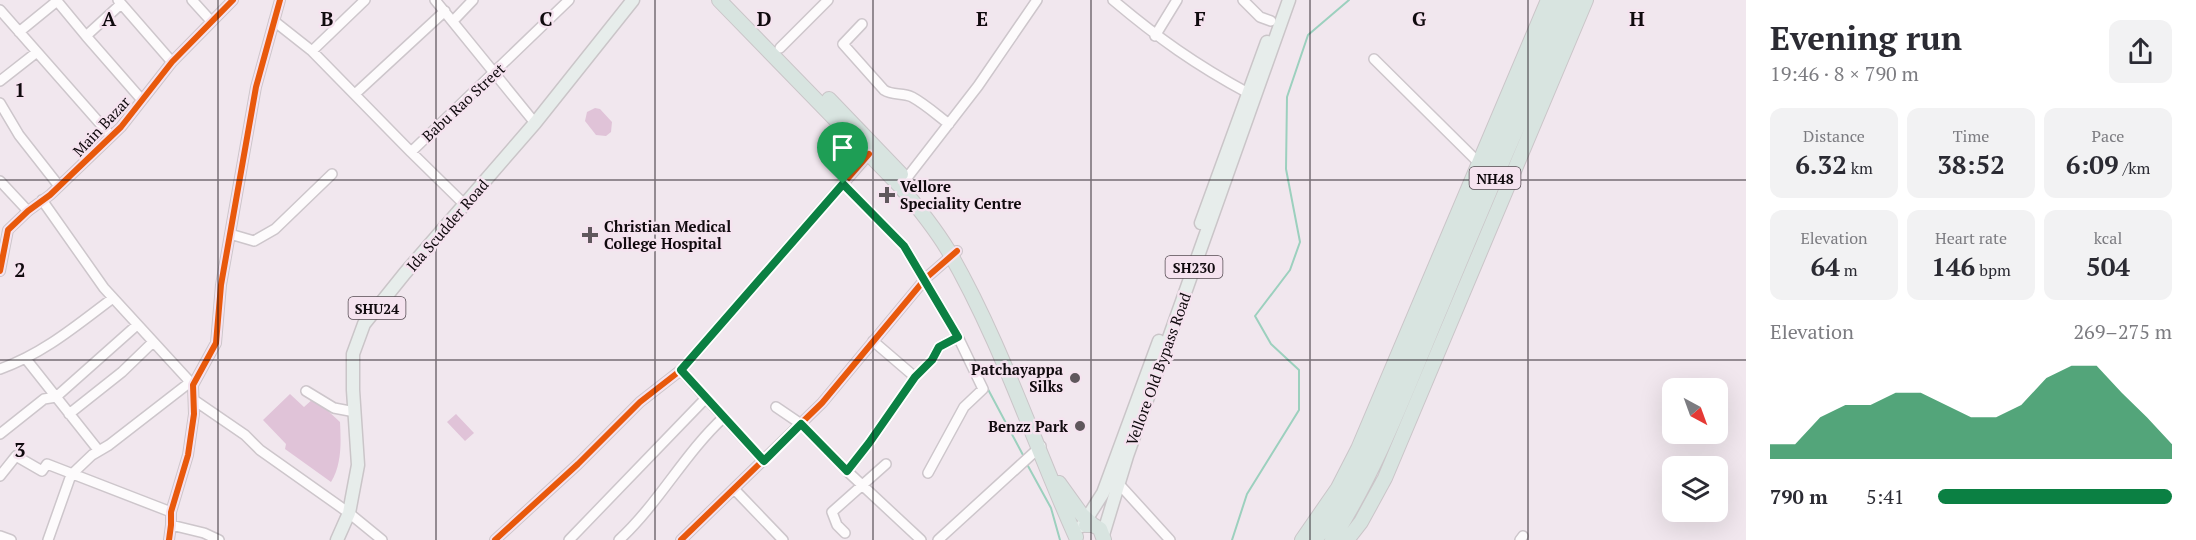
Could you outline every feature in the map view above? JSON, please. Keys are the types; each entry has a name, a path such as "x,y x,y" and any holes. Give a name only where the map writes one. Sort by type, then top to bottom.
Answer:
{"highway":[{"path":"719,0 899,185 954,254"},
{"path":"730,0 780,48 906,179 954,254 1001,339 1041,447 1061,488 1089,532"},
{"path":"1302,540 1338,488 1358,449 1468,201 1479,163 1548,0"},
{"name":"NH48","path":"1316,540 1363,462 1468,201 1560,0"},
{"name":"NH48","path":"1332,540 1356,503 1397,416 1482,208 1574,0"},
{"path":"1347,540 1385,478 1586,0"},
{"path":"1041,447 1089,532"}],"main road":[{"name":"SHU24","path":"535,123 633,0"},
{"name":"SHU24","path":"535,123 571,89 644,0"},
{"name":"Vellore Old Bypass Road","path":"1089,532 1281,0"},
{"name":"Vellore Old Bypass Road","path":"1089,532 1119,484 1289,0"},
{"name":"Ida Scudder Road","path":"337,540 350,513 358,465 353,354 364,324 535,123"}],"street":[{"path":"192,0 211,21"},
{"name":"Main Bazar","path":"0,271 3,240 8,230 60,186 111,136 172,62 233,0"},
{"path":"48,540 71,475 99,451 191,384 216,343 221,285 256,87 280,0"},
{"path":"312,51 365,0"},
{"path":"435,0 535,123"},
{"path":"453,21 473,0"},
{"name":"Babu Rao Street","path":"465,205 411,152 569,0"},
{"path":"780,48 828,0"},
{"path":"906,179 978,86 1037,0"},
{"path":"1113,0 1155,36 1206,71 1248,93"},
{"path":"1155,36 1177,0"},
{"path":"1243,0 1260,17 1271,21"},
{"path":"20,32 56,1 142,100"},
{"path":"86,36 120,2 172,62"},
{"path":"0,10 111,136"},
{"path":"355,94 445,11"},
{"path":"274,21 312,51 411,152"},
{"path":"862,24 843,44 884,90 891,94 902,93 914,98 949,123"},
{"path":"0,81 37,52"},
{"path":"1374,59 1479,163"},
{"path":"0,103 19,135 60,186"},
{"path":"495,540 578,464 640,402 681,370 869,154"},
{"path":"230,234 254,241 275,229 332,174"},
{"path":"0,182 28,211"},
{"path":"843,184 904,246 958,337 983,389 964,407 928,473"},
{"path":"42,200 113,298 191,384 194,414 188,455 171,512 169,540"},
{"path":"681,540 822,403 924,281 954,254"},
{"path":"0,369 26,359 54,342 113,298"},
{"path":"0,434 44,399 56,397 137,325"},
{"path":"847,471 915,377 932,360 939,347 958,337"},
{"path":"873,341 915,377"},
{"path":"69,414 122,372 153,342"},
{"path":"26,359 99,451"},
{"path":"681,370 764,461"},
{"path":"306,391 334,408 355,412"},
{"path":"569,540 706,398"},
{"path":"194,400 350,513 382,540"},
{"path":"776,407 801,424 862,486 921,540"},
{"path":"619,540 638,523 705,435 724,417"},
{"path":"938,540 1041,447"},
{"path":"0,476 16,456 42,471 47,465 171,512"},
{"path":"845,533 837,525 832,512 886,464"},
{"path":"1119,484 1170,540"},
{"path":"735,490 783,540"},
{"path":"171,525 204,533 219,540"},
{"path":"0,536 11,540"}],"shaded area":[{"path":"595,108 600,109 612,122 611,132 606,136 596,135 585,121 587,112"},
{"path":"290,394 304,407 314,398 340,422 339,460 331,482 285,449 286,444 263,420"},
{"path":"456,414 474,433 465,441 447,422"}],"waterway":[{"path":"1232,540 1247,494 1299,410 1299,370 1271,344 1255,316 1290,270 1300,242 1286,169 1287,97 1308,35 1349,0"},
{"path":"982,378 1023,455"},
{"path":"1028,466 1051,508 1060,540"}],"cycle path":[{"path":"0,271 8,230 50,195 121,127 172,62 233,0"},
{"path":"169,540 171,512 188,455 194,414 193,385 216,343 221,285 256,87 280,0"},
{"path":"495,540 578,464 640,402 681,370 869,154"},
{"path":"681,540 822,403 926,278 957,251"}],"place":[{"name":"Vellore Speciality Centre","path":"887,195"},
{"name":"Christian Medical College Hospital","path":"590,235"},
{"name":"Patchayappa Silks","path":"1075,378"},
{"name":"Benzz Park","path":"1080,426"}],"route":[{"path":"843,184 904,246 958,337 939,347 932,360 915,377 847,471 801,424 764,461 681,370 843,184"}]}
